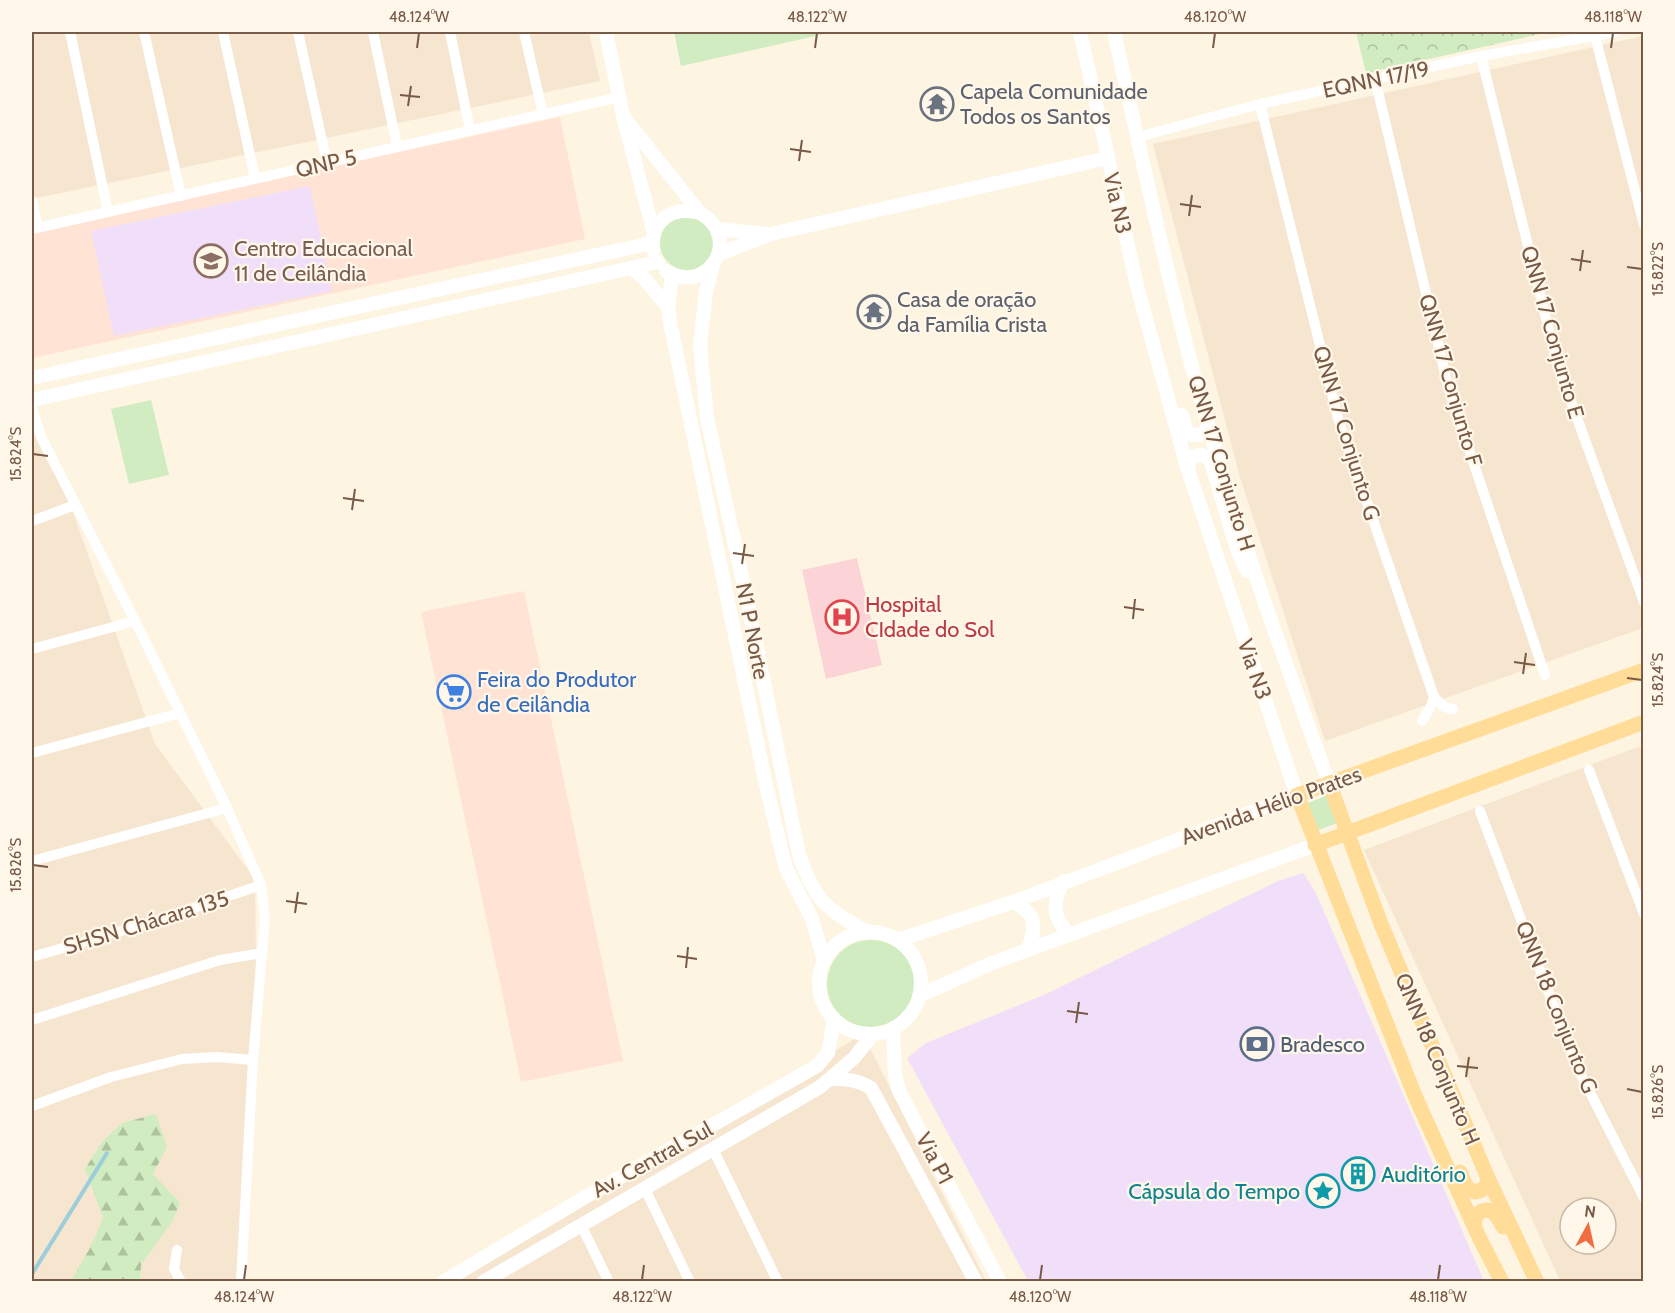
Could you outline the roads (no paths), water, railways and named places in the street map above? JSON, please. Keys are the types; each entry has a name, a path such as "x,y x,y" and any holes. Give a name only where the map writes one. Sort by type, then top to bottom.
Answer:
{"main road":[{"path":"606,32 623,116 658,262 672,275 682,278 705,273 716,260 771,234 1108,158"},
{"name":"Via N3","path":"1080,32 1137,286 1187,467 1297,795 1415,1096 1474,1225 1503,1281"},
{"path":"1114,32 1138,137"},
{"path":"623,116 700,213 713,222 720,241 716,260"},
{"name":"QNN 17 Conjunto H","path":"1138,137 1207,422 1275,633 1329,783"},
{"path":"653,238 659,224 667,216 677,211 688,210 700,213"},
{"path":"717,229 771,234"},
{"path":"32,378 653,238"},
{"name":"N1 P Norte","path":"716,260 706,291 700,346 707,418 800,855 814,892 843,920 867,933"},
{"path":"32,400 658,262"},
{"path":"631,268 644,278 668,307"},
{"name":"N1 P Norte","path":"672,275 668,307 770,803 786,868 812,919 825,960"},
{"path":"1137,286 1159,344 1186,430 1192,435 1199,436 1205,432 1207,422"},
{"path":"1187,467 1190,459 1197,454 1206,456 1211,462 1237,549 1275,633"},
{"name":"Avenida Hélio Prates","path":"898,940 1013,902 1329,783 1644,670"},
{"path":"919,996 992,963 1644,722"},
{"path":"1329,783 1347,833"},
{"name":"QNN 18 Conjunto H","path":"1347,833 1381,924 1487,1176 1537,1281"},
{"path":"1064,881 1059,889 1055,906 1059,923 1070,934"},
{"path":"1013,902 1026,908 1033,921 1034,930 1028,950"},
{"path":"867,933 878,933 898,940 913,955 921,975 919,996 910,1015 893,1028 873,1034 852,1030 834,1019 822,1001 819,981 830,951 847,938 867,933"},
{"name":"Av. Central Sul","path":"443,1281 587,1196 817,1066 828,1053 834,1019"},
{"name":"Via P1","path":"893,1028 895,1075 899,1091 1000,1281"},
{"name":"Av. Central Sul","path":"483,1281 832,1079 854,1058 873,1034"},
{"path":"1400,1057 1433,1110 1467,1188 1475,1192 1484,1189 1488,1180 1487,1176"},
{"name":"Via P1","path":"832,1079 862,1082 871,1089 976,1281"},
{"path":"928,1194 935,1198 941,1197 946,1190 947,1182"},
{"path":"1474,1225 1476,1215 1480,1212 1489,1210 1496,1214 1528,1281"},
{"path":"947,1229 951,1222 956,1220 968,1221"}],"street":[{"path":"70,32 108,212"},
{"path":"144,32 181,196"},
{"path":"223,32 255,178"},
{"path":"298,32 327,163"},
{"path":"373,32 397,146"},
{"path":"450,32 470,130"},
{"path":"524,32 543,114"},
{"name":"EQNN 17/19","path":"1138,137 1260,105 1375,79 1481,56 1616,32"},
{"path":"1595,36 1644,225"},
{"name":"QNN 17 Conjunto E","path":"1481,56 1557,363 1644,602"},
{"name":"QNN 17 Conjunto F","path":"1375,79 1449,390 1545,675"},
{"name":"QNP 5","path":"34,228 620,98"},
{"name":"QNN 17 Conjunto G","path":"1260,105 1338,418 1434,697"},
{"path":"32,201 34,228"},
{"path":"32,408 36,434 135,621 227,808 261,885 265,918 253,1060 241,1281"},
{"path":"32,520 75,505"},
{"path":"32,649 135,621"},
{"path":"1422,721 1434,697 1444,707 1453,709"},
{"path":"32,753 180,713"},
{"path":"1589,770 1644,914"},
{"path":"32,861 227,808"},
{"name":"QNN 18 Conjunto G","path":"1480,812 1576,1065 1644,1198"},
{"name":"SHSN Chácara 135","path":"32,957 158,920 261,885"},
{"path":"32,1020 220,960 262,953"},
{"path":"32,1106 111,1077 182,1059 217,1056 253,1060"},
{"path":"713,1149 778,1281"},
{"path":"645,1189 690,1281"},
{"path":"581,1225 609,1281"},
{"path":"177,1250 174,1269 181,1281"}],"waterway":[{"path":"32,1274 107,1153"}],"place":[{"name":"Capela Comunidade Todos os Santos","path":"937,104"},
{"name":"Centro Educacional 11 de Ceilândia","path":"211,261"},
{"name":"Casa de oração da Família Crista","path":"874,312"},
{"name":"Hospital CIdade do Sol","path":"842,617"},
{"name":"Feira do Produtor de Ceilândia","path":"454,692"},
{"name":"Bradesco","path":"1257,1044"},
{"name":"Auditório","path":"1358,1174"},
{"name":"Cápsula do Tempo","path":"1323,1191"}]}
